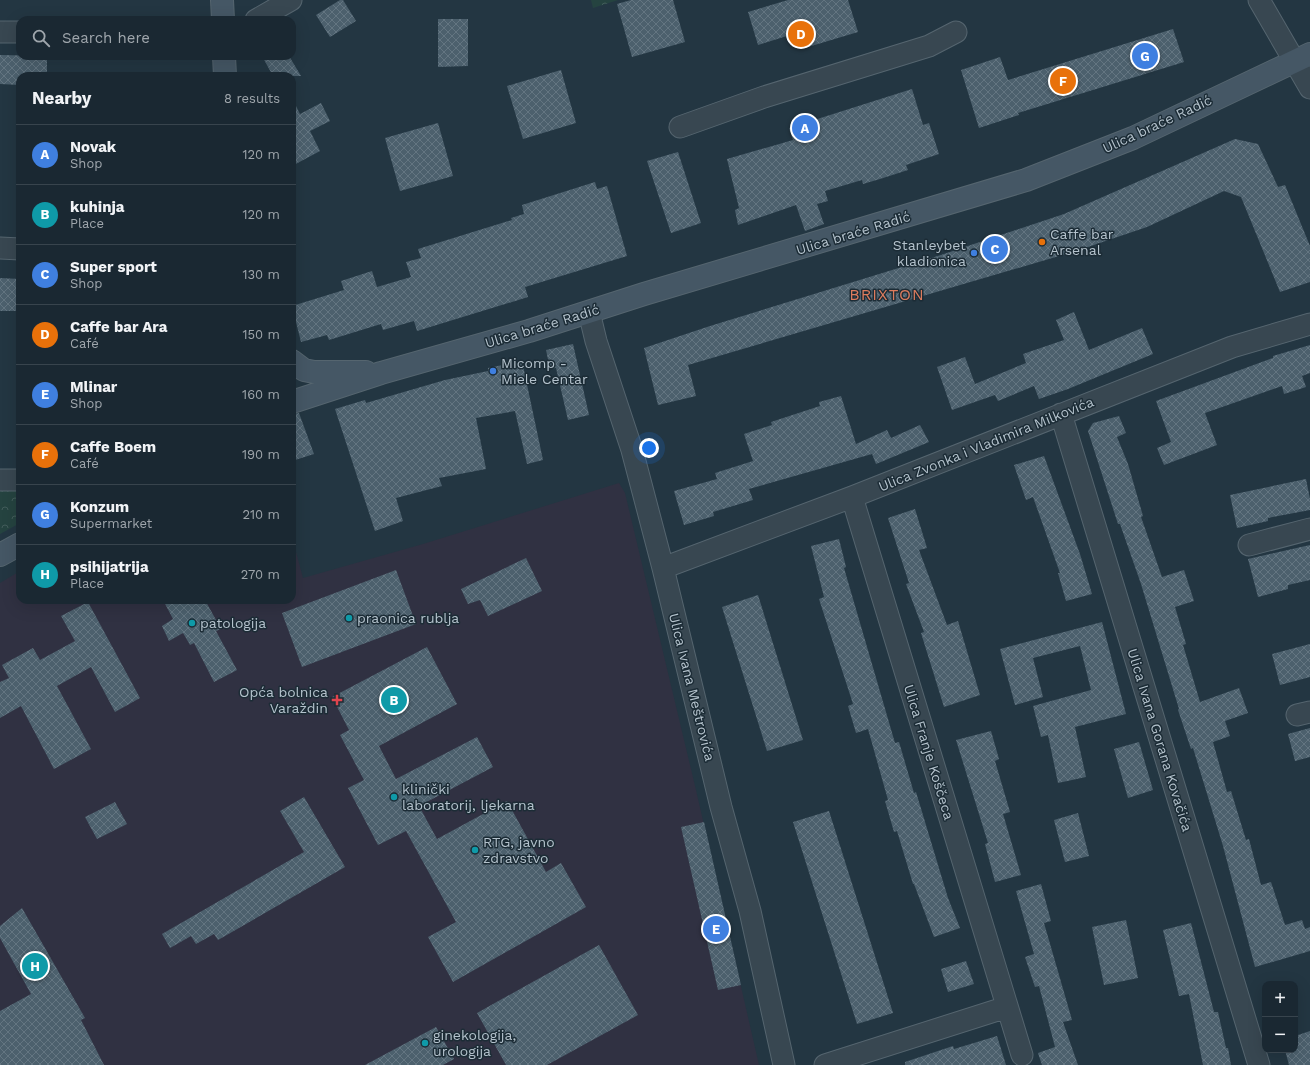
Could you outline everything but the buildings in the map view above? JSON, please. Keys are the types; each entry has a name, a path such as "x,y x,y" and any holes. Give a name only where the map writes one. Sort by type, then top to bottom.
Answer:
{"main road":[{"path":"222,0 223,16"},
{"name":"Ulica braće Radić","path":"296,401 381,373 1026,180 1133,138 1302,57"},
{"path":"224,60 225,72"},
{"name":"Ulica braće Radić","path":"296,364 304,370 314,372 381,373"},
{"path":"0,555 16,546"}],"street":[{"path":"263,16 291,0"},
{"path":"1260,0 1302,57 1310,88"},
{"path":"0,32 16,32"},
{"path":"680,127 764,97 929,46 956,32"},
{"path":"0,248 16,248"},
{"name":"Ulica Ivana Meštrovića","path":"589,312 596,340 632,450 663,568 721,807 750,911 784,1065"},
{"name":"Ulica Zvonka i Vladimira Milkovića","path":"663,568 852,497 1232,347 1310,324"},
{"name":"Ulica Ivana Gorana Kovačića","path":"1061,414 1259,1065"},
{"path":"0,480 16,480"},
{"name":"Ulica Franje Koščeca","path":"852,497 1022,1055"},
{"path":"1249,545 1310,529"},
{"path":"825,1065 1007,1007"}],"shaded area":[{"name":"Opća bolnica Varaždin","path":"619,483 625,493 696,790 759,1065 0,1065 0,583 16,573 16,604 296,604 296,552 303,578 423,544"}],"green space":[{"path":"591,0 618,0 593,8"},
{"path":"0,487 16,487 16,525 0,534"}],"place":[{"name":"Caffe bar Ara","path":"801,34"},
{"name":"Konzum","path":"1145,56"},
{"name":"Caffe Boem","path":"1063,81"},
{"name":"Novak","path":"805,128"},
{"name":"Caffe bar Arsenal","path":"1042,242"},
{"name":"Super sport","path":"995,249"},
{"name":"Stanleybet kladionica","path":"974,253"},
{"name":"Micomp - Miele Centar","path":"493,371"},
{"name":"praonica rublja","path":"349,618"},
{"name":"patologija","path":"192,623"},
{"name":"Opća bolnica Varaždin","path":"337,700"},
{"name":"kuhinja","path":"394,700"},
{"name":"klinički laboratorij, ljekarna","path":"394,797"},
{"name":"RTG, javno zdravstvo","path":"475,850"},
{"name":"Mlinar","path":"716,929"},
{"name":"psihijatrija","path":"35,966"},
{"name":"ginekologija, urologija","path":"425,1043"}],"district":[{"name":"BRIXTON","path":"887,294"}]}
